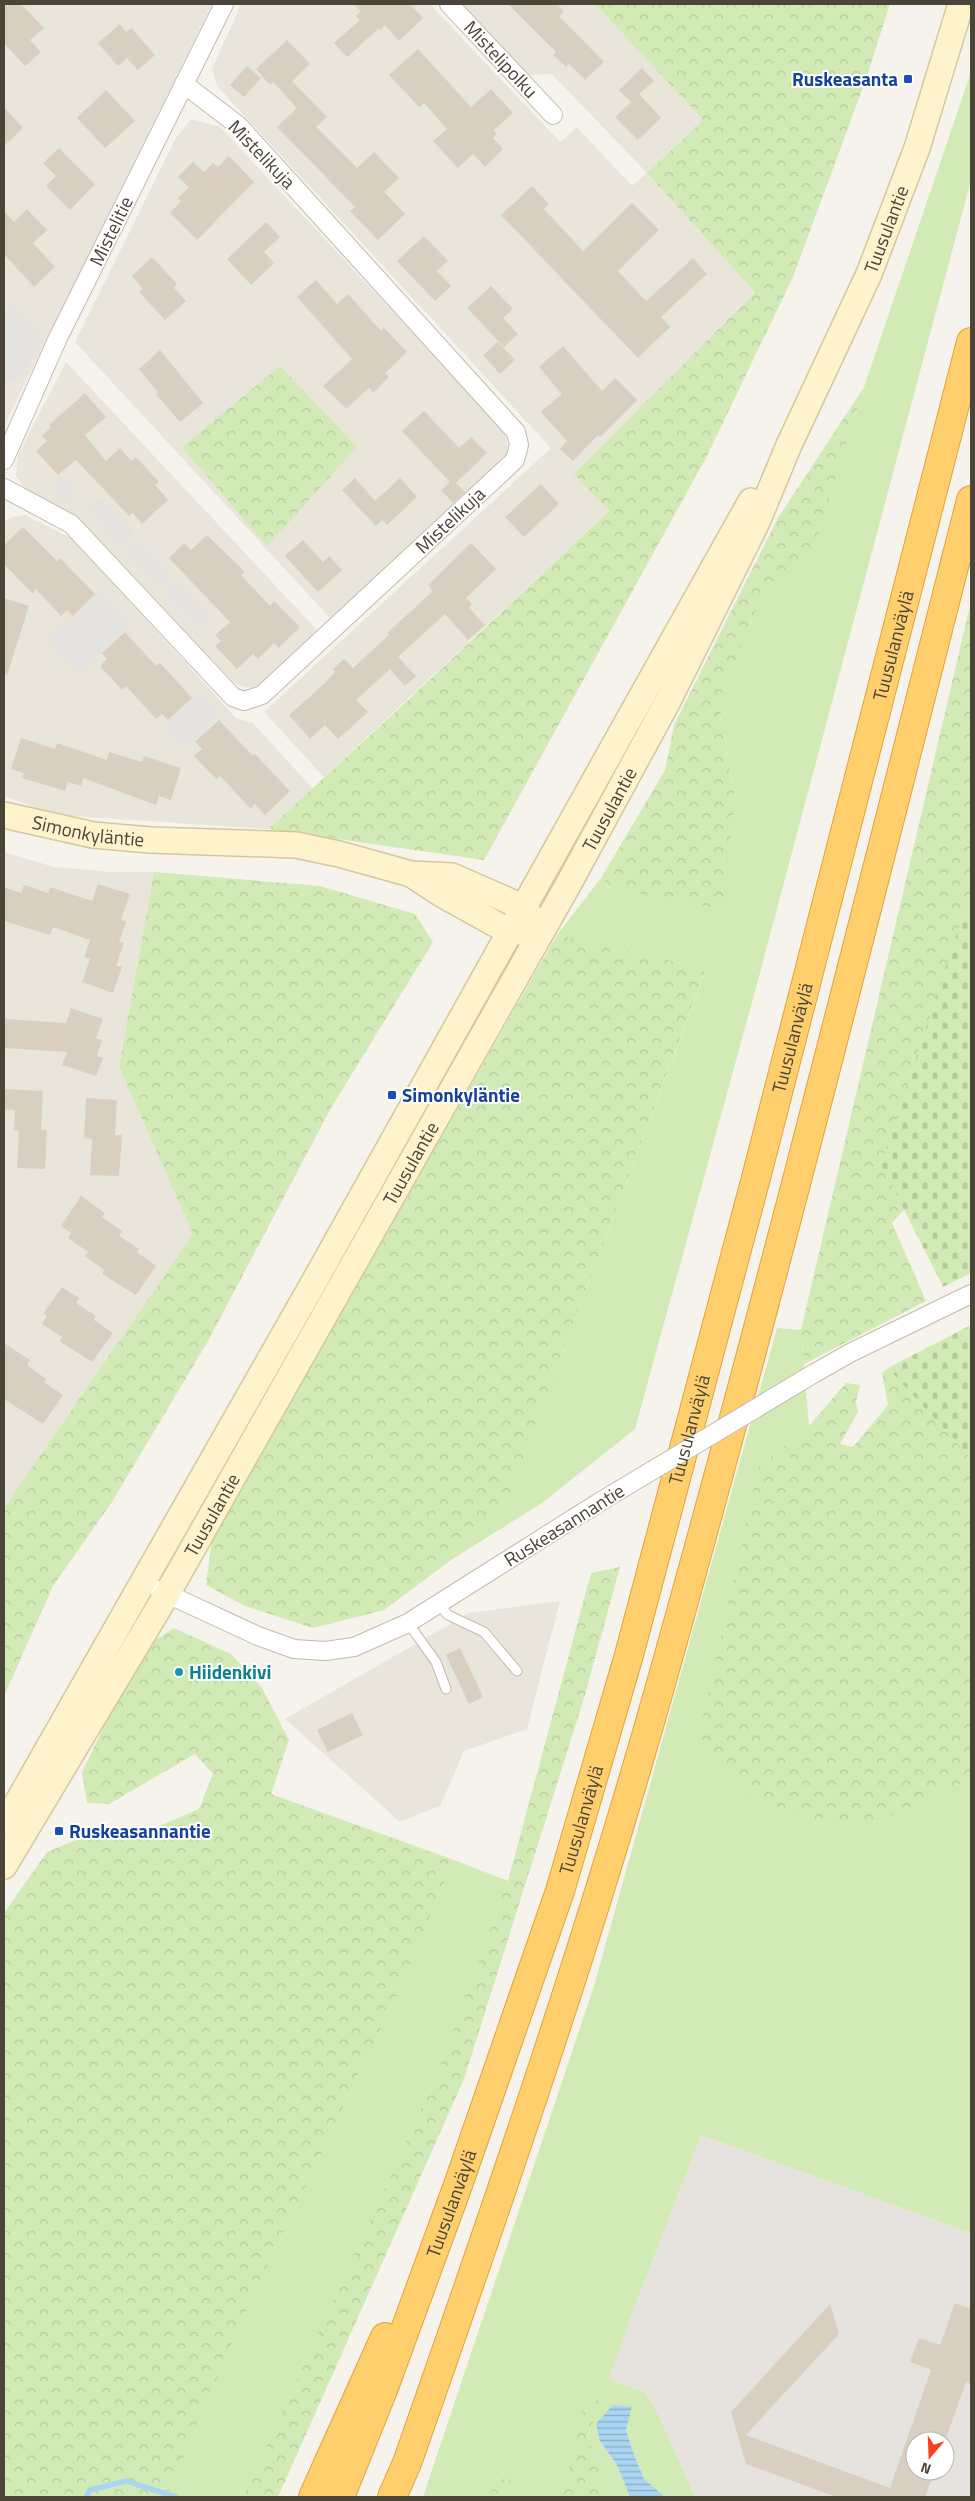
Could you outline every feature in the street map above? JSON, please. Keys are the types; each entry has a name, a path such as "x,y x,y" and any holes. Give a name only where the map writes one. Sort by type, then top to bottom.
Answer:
{"highway":[{"name":"Tuusulanväylä","path":"340,2497 383,2390 458,2185 560,1891 629,1654 757,1174 971,342"},
{"name":"Tuusulanväylä","path":"394,2497 504,2187 595,1902 666,1666 793,1194 971,500"},
{"path":"313,2497 458,2185"}],"main road":[{"name":"Tuusulantie","path":"4,1866 167,1594 541,932 668,701 757,522 789,444 869,274 917,148 961,4"},
{"name":"Tuusulantie","path":"4,1826 525,908 742,515 789,444"},
{"name":"Simonkyläntie","path":"4,815 93,835 150,840 296,845 348,856 411,874 452,876 525,908"},
{"name":"Simonkyläntie","path":"411,874 443,895 510,932 541,932"},
{"path":"525,908 541,932"}],"street":[{"name":"Mistelitie","path":"4,460 57,340 224,4"},
{"name":"Mistelipolku","path":"449,4 554,115"},
{"name":"Mistelikuja","path":"4,488 71,524 232,697 244,700 262,695 515,460 519,446 516,432 239,126 184,84"},
{"name":"Ruskeasannantie","path":"143,1582 258,1636 294,1649 326,1651 354,1647 408,1623 598,1503 813,1374 880,1338 971,1294"}],"lane":[{"path":"438,1603 448,1615 484,1632 517,1671"},
{"path":"408,1623 436,1662 446,1689"}],"shaded area":[{"path":"4,4 212,4 4,426"},
{"path":"241,4 430,4 560,142 577,127 632,186 647,173 755,291 575,474 609,511 324,777 264,712 551,448 217,86 212,69"},
{"path":"461,4 595,4 703,120 647,173 552,74 527,75"},
{"path":"191,119 220,127 500,426 506,438 508,448 504,464 332,620 75,342 176,138"},
{"path":"14,306 44,340 14,382 4,377 4,313 6,315"},
{"path":"66,362 319,632 268,680 253,688 241,686 233,682 75,515 25,489 16,476 18,455"},
{"path":"62,478 75,493 63,503 50,488"},
{"path":"100,499 133,534 121,545 89,510"},
{"path":"25,515 73,539 236,718 253,723 312,788 268,829 57,815 4,796 4,522 13,517"},
{"path":"139,542 171,577 160,587 128,553"},
{"path":"176,584 210,619 200,629 166,595"},
{"path":"100,591 131,623 78,673 47,641"},
{"path":"198,694 219,717 185,749 164,726"},
{"path":"4,852 54,867 111,872 154,872 119,1067 193,1234 4,1508"},
{"path":"560,1601 527,1729 464,1751 440,1806 400,1822 285,1719 469,1613"},
{"path":"701,2135 971,2233 971,2497 695,2497 657,2412 644,2392 609,2379"}],"green space":[{"path":"595,4 890,4 866,79 793,277 707,456 484,860 268,829 609,511 574,474 755,292 647,173 703,120"},
{"path":"971,72 971,180 757,984 635,1429 542,1503 451,1560 507,1501 706,970 557,935 601,878 610,889 735,798 719,702 762,594 810,561 864,387"},
{"path":"280,366 357,447 267,546 182,447"},
{"path":"864,387 810,561 762,594 719,702 735,798 722,909 610,888 601,878 665,770 674,725 778,518"},
{"path":"971,601 971,1032 927,1185 892,1223 926,1301 804,1364 801,1330"},
{"path":"154,872 320,886 415,914 433,942 331,1108 208,1341 112,1502 53,1586 4,1696 4,1508 193,1234 119,1067"},
{"path":"971,910 971,1273 943,1287 881,1164 962,918"},
{"path":"557,935 706,969 507,1501 451,1560 384,1610 313,1628 245,1606 206,1585 212,1538"},
{"path":"971,1325 971,1458 888,1368"},
{"path":"777,1328 801,1330 809,1426 759,1466 747,1794 811,1822 846,1827 882,1820 971,1779 971,2233 701,2135 609,2379 644,2392 657,2412 695,2497 665,2497 644,2479 626,2430 632,2408 600,2441 617,2465 630,2497 604,2496 588,2434 606,2393 581,2413 562,2497 509,2497 513,2481 497,2478 488,2497 423,2497 594,1986"},
{"path":"888,1368 971,1458 971,1779 882,1820 846,1827 811,1822 747,1794 699,1735 759,1466 809,1426 846,1383 860,1385 856,1402 858,1412 840,1444 853,1447 888,1405 882,1373"},
{"path":"620,1567 585,1695 464,2079 278,2497 243,2497 439,2070 508,1881 591,1573"},
{"path":"174,1628 231,1654 262,1688 289,1740 271,1794 454,1860 397,1995 244,2315 167,2497 4,2497 4,1913 47,1852 90,1834 147,1831 199,1809 213,1774 195,1754 109,1804 87,1803 82,1772 141,1649"},
{"path":"454,1860 508,1881 439,2070 243,2497 167,2497 244,2315 397,1995"},
{"path":"607,2392 588,2434 606,2497 562,2497 581,2413"},
{"path":"497,2478 514,2481 509,2497 488,2497"}],"water":[{"path":"613,2405 632,2407 626,2430 633,2452 644,2479 665,2497 630,2497 617,2465 600,2441 596,2424"}],"building":[{"path":"4,4 21,4 44,28 30,40 41,52 25,66 4,43"},
{"path":"354,4 410,4 423,18 399,41 385,25 380,30 379,28 347,57 334,43 360,20 356,16 361,11"},
{"path":"508,4 557,4 564,11 559,16 604,62 585,80 569,64 566,67 553,55 556,52"},
{"path":"120,24 126,32 131,28 155,55 138,70 127,58 118,66 98,43"},
{"path":"287,40 310,64 292,81 327,117 316,127 357,168 374,152 399,178 384,192 405,214 378,240 350,211 355,207 277,127 297,108 273,82 270,85 256,69"},
{"path":"418,49 471,107 491,89 513,113 494,130 497,134 493,138 503,149 485,167 473,154 458,168 433,141 447,129 424,103 419,107 389,75"},
{"path":"247,66 261,78 244,97 230,85"},
{"path":"642,68 654,81 639,94 661,118 638,140 615,117 631,102 619,90"},
{"path":"106,90 135,121 105,148 77,118"},
{"path":"4,107 23,128 4,146"},
{"path":"59,148 95,184 70,210 46,186 56,176 43,163"},
{"path":"229,156 254,182 197,240 170,213 181,201 178,198 189,187 178,177 193,162 204,172 213,163 218,167"},
{"path":"532,186 549,204 544,209 583,251 632,203 659,230 618,271 646,301 693,258 707,274 661,317 670,327 638,358 501,215"},
{"path":"27,209 47,230 33,243 55,267 34,287 4,254 4,211 14,222"},
{"path":"266,222 280,237 264,252 274,263 251,285 227,259"},
{"path":"424,236 448,261 437,271 451,286 435,301 397,261"},
{"path":"152,257 177,284 174,288 186,301 165,320 139,292 143,289 132,276"},
{"path":"316,280 337,304 348,294 381,331 384,328 407,352 385,373 389,377 373,393 369,388 346,409 323,386 352,359 297,297"},
{"path":"491,286 513,309 503,318 518,334 504,347 467,308"},
{"path":"498,342 515,360 500,374 483,355"},
{"path":"563,346 602,391 615,378 637,400 600,437 598,435 573,461 560,449 567,441 541,412 562,394 539,367"},
{"path":"160,350 203,403 180,422 156,394 158,392 139,369"},
{"path":"85,393 106,417 85,435 106,461 120,448 131,461 136,457 159,482 155,485 168,500 142,524 133,513 129,516 76,460 58,475 36,451 47,441 42,436 51,427 49,425"},
{"path":"424,411 459,448 471,437 487,453 456,483 465,492 453,503 441,490 450,482 402,431"},
{"path":"355,478 375,501 400,478 417,497 387,525 382,520 376,526 342,490"},
{"path":"541,484 559,504 524,537 505,517"},
{"path":"23,527 57,561 60,558 95,594 73,616 67,610 61,616 35,588 33,594 4,564 4,545"},
{"path":"207,535 245,572 241,575 270,606 274,601 300,627 279,648 274,643 258,659 253,654 237,669 215,646 221,641 215,635 230,622 169,558 184,543 191,550"},
{"path":"303,540 323,562 329,556 342,570 318,592 285,556"},
{"path":"471,543 496,569 466,598 472,604 469,608 485,625 468,640 445,614 398,657 416,676 405,686 390,669 356,700 368,712 338,739 325,725 310,739 289,715 325,683 335,672 333,669 344,659 353,668 389,635 387,633 433,591 428,585"},
{"path":"4,598 29,606 7,675 4,674"},
{"path":"125,632 156,666 160,663 192,698 168,720 162,714 156,719 126,686 122,690 100,666 107,659 102,653"},
{"path":"219,720 290,791 265,815 255,804 251,809 220,776 216,779 194,756 202,749 195,742"},
{"path":"21,738 55,749 57,743 107,760 109,752 142,762 144,756 181,768 171,800 159,796 156,805 83,778 81,786 68,782 65,791 22,778 24,773 11,769"},
{"path":"98,884 130,894 121,920 126,922 119,942 124,943 116,966 122,967 113,993 82,982 90,959 84,957 90,940 53,927 50,935 4,921 4,887 21,893 24,885 48,893 50,887 92,901"},
{"path":"71,1008 103,1019 96,1038 102,1040 97,1056 103,1058 96,1076 62,1065 67,1052 4,1048 4,1019 66,1023"},
{"path":"4,1089 43,1091 41,1130 47,1130 45,1169 17,1168 19,1131 14,1131 15,1110 4,1109"},
{"path":"86,1098 117,1100 115,1135 122,1135 119,1176 90,1175 92,1139 84,1138"},
{"path":"81,1196 105,1213 102,1217 122,1231 119,1236 139,1249 137,1252 156,1266 136,1295 102,1274 104,1270 85,1256 88,1252 68,1238 71,1233 61,1226"},
{"path":"62,1287 79,1298 76,1303 96,1316 94,1320 113,1333 92,1362 59,1341 62,1337 42,1324 47,1316 43,1314"},
{"path":"4,1343 30,1360 27,1365 46,1379 44,1382 63,1395 43,1424 4,1399"},
{"path":"460,1648 483,1697 469,1704 446,1655"},
{"path":"352,1713 363,1735 328,1752 317,1730"},
{"path":"955,2303 971,2309 971,2384 966,2382 949,2431 910,2431 931,2370 910,2362 919,2338 940,2345"},
{"path":"830,2304 839,2334 746,2435 890,2488 905,2445 905,2481 931,2481 925,2497 836,2497 746,2464 731,2412"}],"waterway":[{"path":"86,2497 90,2490 126,2481 176,2497"}],"place":[{"name":"Ruskeasanta","path":"908,79"},
{"name":"Simonkyläntie","path":"392,1095"},
{"name":"Hiidenkivi","path":"179,1672"},
{"name":"Ruskeasannantie","path":"59,1831"}]}
